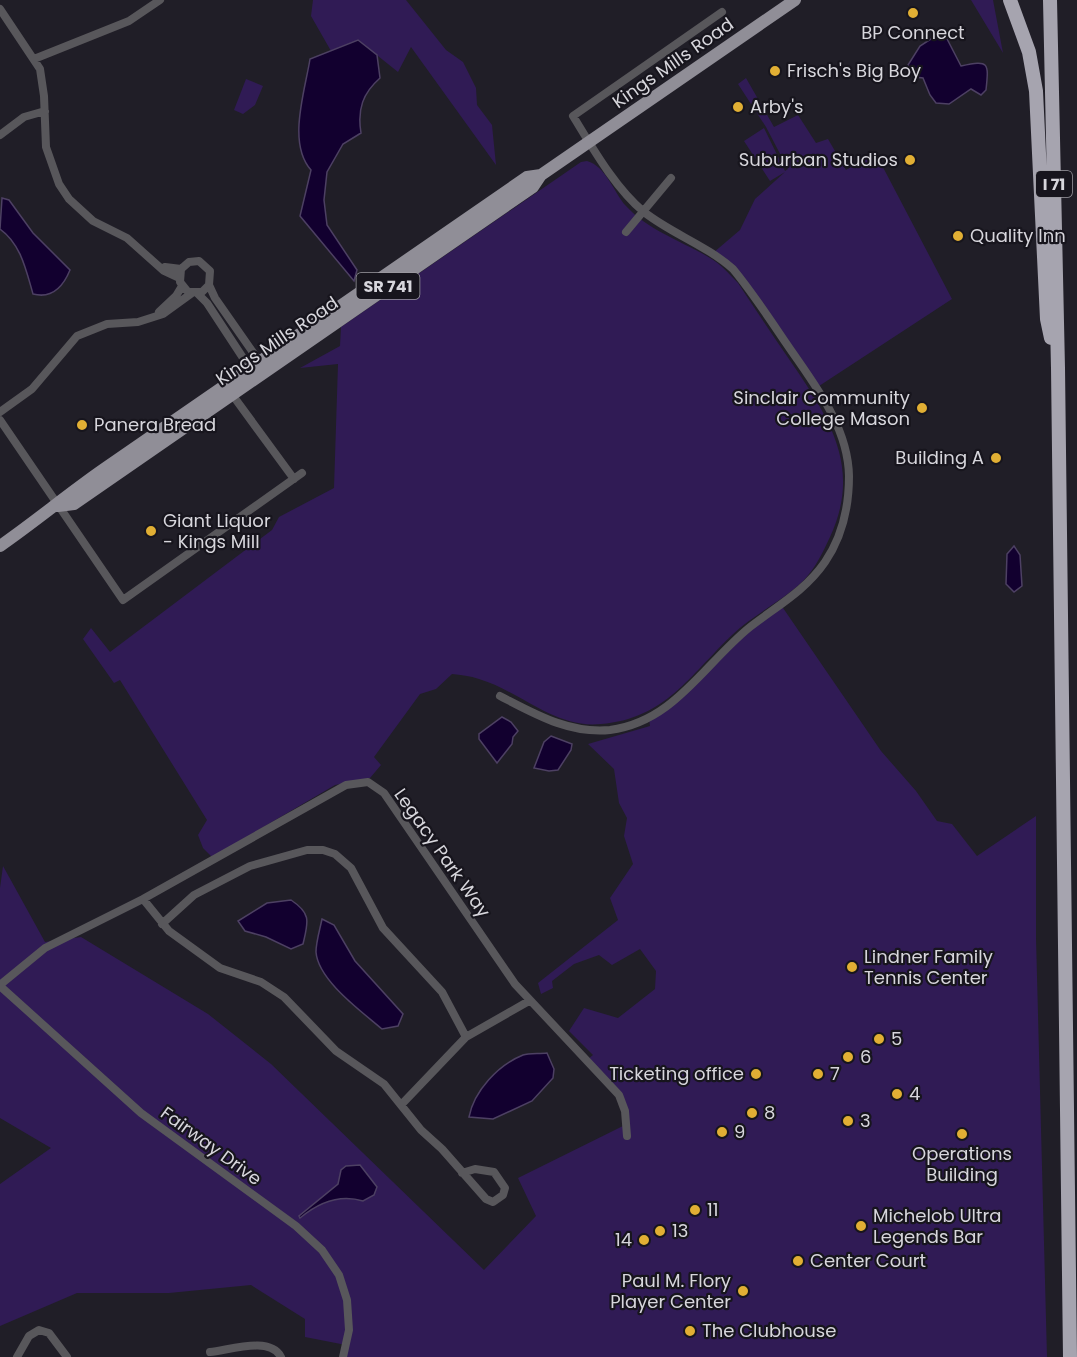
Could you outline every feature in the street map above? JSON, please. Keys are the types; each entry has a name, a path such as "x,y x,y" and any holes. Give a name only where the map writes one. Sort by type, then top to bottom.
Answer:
{"highway":[{"path":"1010,0 1029,52 1036,91 1047,320 1058,368"},
{"name":"I 71","path":"1050,0 1058,368 1070,1357"}],"main road":[{"name":"Kings Mills Road","path":"58,506 74,504 231,393 533,187 541,175 793,1"},
{"name":"Kings Mills Road","path":"0,546 58,506 68,494 254,364 527,177 541,175"}],"street":[{"path":"34,59 129,21 160,0"},
{"path":"0,9 34,59 43,81 46,147 56,176 69,199 93,221 127,238 207,303 254,364"},
{"path":"500,696 555,723 585,730 625,727 649,718 682,695 750,627 803,588 826,561 844,519 848,491 846,453 837,424 823,398 733,269 713,253 643,211 618,183 573,116 722,12"},
{"path":"0,135 24,117 45,111"},
{"path":"626,232 671,178"},
{"path":"158,265 182,269 194,261 204,263 211,274 209,285 215,298 254,364"},
{"path":"152,317 168,305 180,282 182,269"},
{"path":"0,412 32,389 77,336 106,324 152,317 174,308 209,285"},
{"path":"231,393 294,479"},
{"path":"0,420 123,600 302,473"},
{"name":"Legacy Park Way","path":"0,985 45,948 143,898 346,785 368,782 384,793 515,984 619,1095 625,1111 627,1136"},
{"path":"162,924 194,896 250,866 307,850 322,850 335,854 351,868 383,928 442,992 466,1036"},
{"path":"143,898 162,924 220,968 273,988 336,1051 367,1071 486,1199 493,1202 504,1195 505,1188 494,1172 475,1168 462,1173"},
{"name":"Fairway Drive","path":"0,985 141,1113 296,1226 322,1250 339,1275 347,1299 349,1330 343,1357"},
{"path":"401,1105 466,1036 529,1001"},
{"path":"17,1357 29,1336 39,1330 49,1334 67,1357"},
{"path":"210,1352 267,1345 278,1351 281,1357"}],"shaded area":[{"path":"313,0 406,0 446,50 463,62 476,88 477,105 492,125 496,165 411,47 398,72 358,40 331,51 311,16"},
{"path":"971,0 993,0 1003,53"},
{"path":"937,35 945,35 961,66 977,63 985,65 987,69 986,90 981,95 971,89 949,104 936,103 923,78 915,77 908,65 920,46"},
{"path":"358,40 377,55 380,78 365,96 360,116 361,133 343,144 327,172 324,200 327,225 357,270 354,281 300,216 311,170 300,146 299,131 310,59"},
{"path":"746,78 774,127 798,115 816,143 828,139 846,170 875,152 952,299 816,388 758,301 713,253 740,230 755,199 785,172 770,181 744,141 764,128 785,171 788,169 766,127 738,84"},
{"path":"246,79 263,86 255,105 243,114 234,110"},
{"path":"587,161 605,174 622,201 635,215 655,229 714,260 725,269 738,283 818,404 837,445 842,466 843,489 839,512 822,554 816,565 796,588 741,627 675,693 643,714 601,724 568,721 494,685 472,677 452,674 436,689 420,694 374,757 381,765 370,778 335,785 212,857 203,848 198,835 207,820 120,680 114,683 83,639 91,628 110,652 272,530 279,517 334,488 338,364 300,368 340,346 341,327 581,162"},
{"path":"2,198 9,200 33,233 70,270 64,282 51,293 33,294 18,250 0,229"},
{"path":"1014,546 1020,555 1022,586 1014,592 1006,584 1007,554"},
{"name":"Lindner Family Tennis Center","path":"781,605 881,751 916,791 937,821 952,824 977,856 1036,816 1036,938 1047,1357 343,1357 346,1345 305,1337 305,1319 251,1285 169,1293 77,1293 0,1326 0,1184 51,1148 0,1118 0,888 3,866 45,942 81,937 208,1014 271,1064 484,1270 536,1216 518,1178 627,1124 619,1095 587,1060 593,1055 569,1031 584,1008 618,1018 655,989 656,971 640,949 612,965 599,955 574,964 552,981 553,988 541,994 538,983 618,920 610,898 633,864 624,836 627,818 619,803 614,769 588,744 650,726 649,718 662,711 731,644"},
{"path":"502,717 511,722 518,731 513,737 512,744 497,763 479,739 479,734"},
{"path":"551,736 572,744 571,750 558,770 534,768 544,742"},
{"path":"291,900 305,914 307,924 303,944 291,949 266,937 245,931 238,921 267,903"},
{"path":"322,919 334,925 355,961 403,1014 398,1026 382,1029 352,1004 324,973 316,952"},
{"path":"547,1053 554,1069 553,1078 532,1101 493,1119 469,1117 476,1098 496,1072 523,1055"},
{"path":"360,1165 377,1187 374,1195 363,1201 338,1199 330,1201 300,1218 299,1216 338,1184 341,1170 346,1166"}],"place":[{"name":"BP Connect","path":"913,13"},
{"name":"Frisch's Big Boy","path":"775,71"},
{"name":"Arby's","path":"738,107"},
{"name":"Suburban Studios","path":"910,160"},
{"name":"Quality Inn","path":"958,236"},
{"name":"Sinclair Community College Mason","path":"922,408"},
{"name":"Panera Bread","path":"82,425"},
{"name":"Building A","path":"996,458"},
{"name":"Giant Liquor - Kings Mill","path":"151,531"},
{"name":"Lindner Family Tennis Center","path":"852,967"},
{"name":"5","path":"879,1039"},
{"name":"6","path":"848,1057"},
{"name":"Ticketing office","path":"756,1074"},
{"name":"7","path":"818,1074"},
{"name":"4","path":"897,1094"},
{"name":"8","path":"752,1113"},
{"name":"3","path":"848,1121"},
{"name":"9","path":"722,1132"},
{"name":"Operations Building","path":"962,1134"},
{"name":"11","path":"695,1210"},
{"name":"Michelob Ultra Legends Bar","path":"861,1226"},
{"name":"13","path":"660,1231"},
{"name":"14","path":"644,1240"},
{"name":"Center Court","path":"798,1261"},
{"name":"Paul M. Flory Player Center","path":"743,1291"},
{"name":"The Clubhouse","path":"690,1331"}]}
